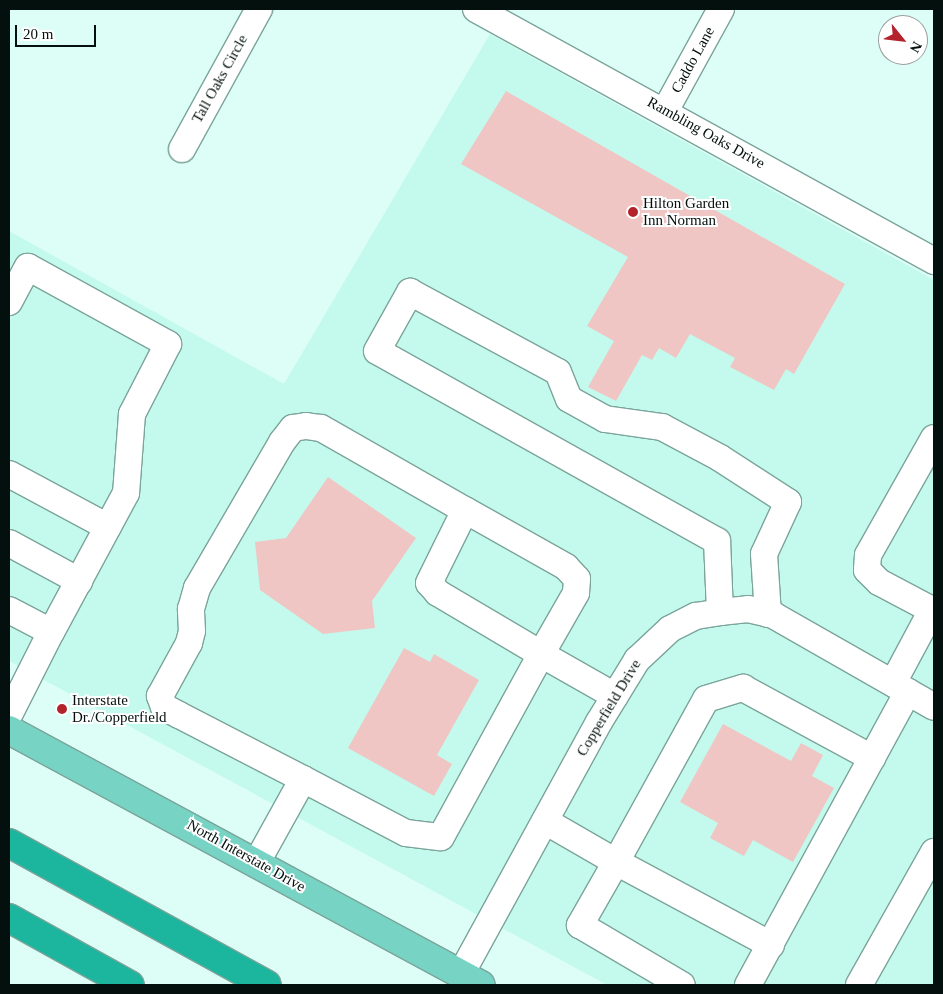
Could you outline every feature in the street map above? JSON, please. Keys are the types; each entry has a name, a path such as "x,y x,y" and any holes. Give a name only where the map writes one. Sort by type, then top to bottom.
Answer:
{"highway":[{"path":"9,843 267,985"},
{"path":"9,918 130,985"}],"main road":[{"name":"North Interstate Drive","path":"9,730 257,862 471,980"}],"street":[{"name":"Tall Oaks Circle","path":"182,149 259,9"},
{"name":"Rambling Oaks Drive","path":"476,9 665,111 934,261"},
{"name":"Caddo Lane","path":"665,111 721,9"},
{"path":"9,302 28,267 168,344 132,414 126,493 9,714"},
{"path":"720,612 717,540 377,351 410,292 558,372 569,399 605,419 662,427 720,458 788,502 764,554 768,614"},
{"path":"306,426 321,428 566,567 577,579 576,593 541,654 441,837 406,834 179,715 164,706 160,696 189,643 192,632 190,610 197,588 282,442 293,428 306,426"},
{"path":"748,985 872,758 933,610 879,582 867,570 868,556 934,438"},
{"path":"9,474 108,527"},
{"path":"465,510 429,583 438,593 615,696"},
{"path":"9,543 79,581"},
{"name":"Copperfield Drive","path":"471,980 545,821 615,696 637,660 670,629 696,616 720,612 748,609 768,614 796,626 934,707"},
{"path":"9,610 51,632"},
{"path":"682,985 580,925 706,699 743,688 872,758"},
{"path":"257,862 302,779"},
{"path":"545,821 616,862 771,945"},
{"path":"859,985 934,852"}],"shaded area":[{"path":"490,34 934,280 934,985 607,985 9,661 9,231 284,384"}],"building":[{"name":"Hilton Garden Inn Norman","path":"506,91 845,284 794,374 786,369 774,390 730,367 735,358 690,334 676,358 659,348 652,360 642,355 616,401 588,387 614,341 587,326 628,257 461,164"},
{"path":"328,477 416,538 372,601 375,628 323,634 260,590 255,542 286,538"},
{"path":"404,648 430,662 434,654 479,680 437,755 452,764 434,796 348,748"},
{"path":"723,724 791,761 801,743 823,755 812,776 834,788 793,862 753,840 744,856 710,838 718,823 680,802"}],"place":[{"name":"Hilton Garden Inn Norman","path":"633,212"},
{"name":"Interstate Dr./Copperfield","path":"62,709"}]}
